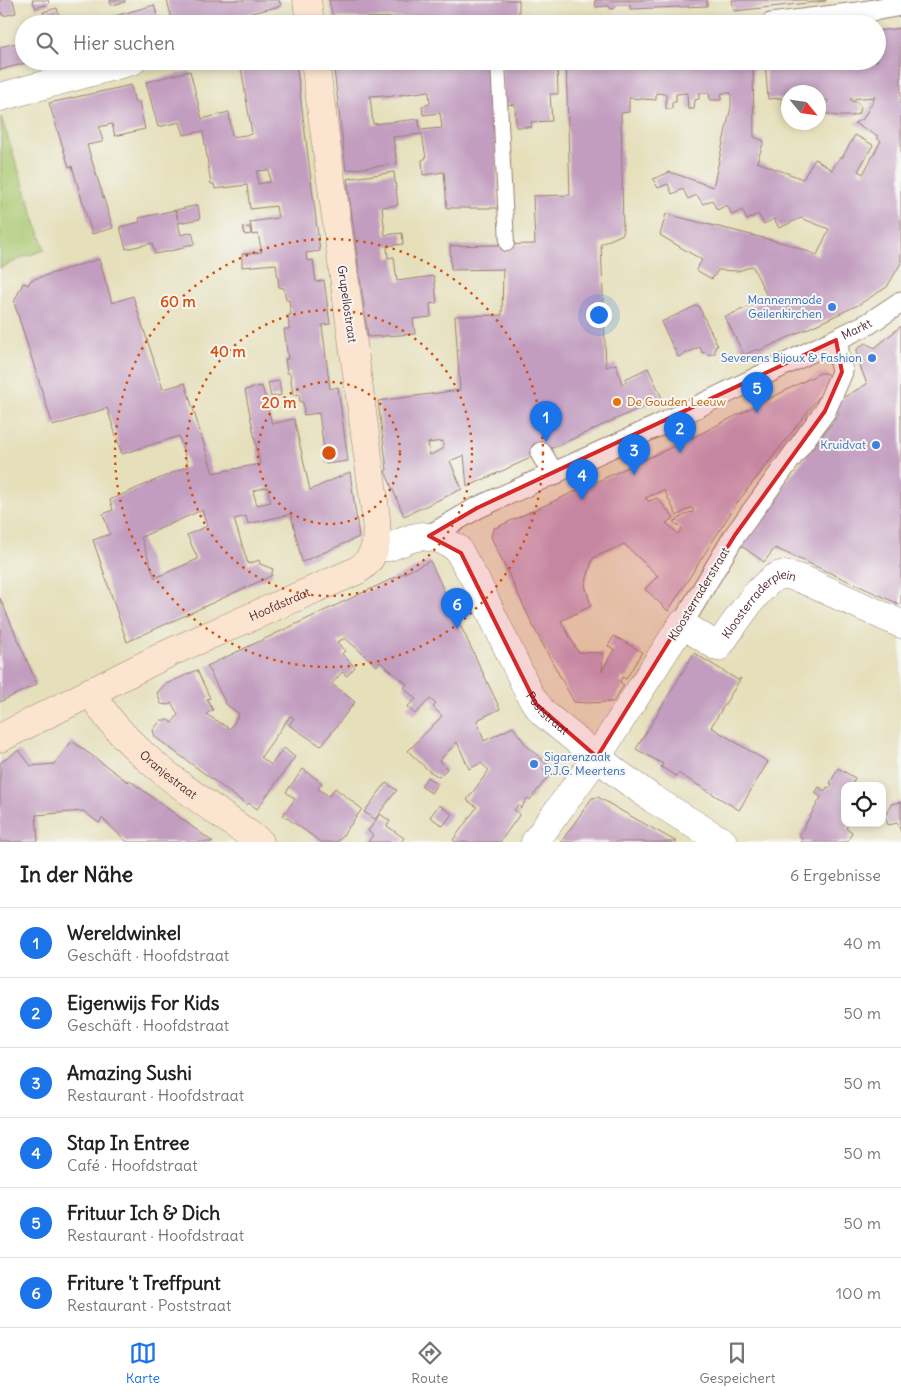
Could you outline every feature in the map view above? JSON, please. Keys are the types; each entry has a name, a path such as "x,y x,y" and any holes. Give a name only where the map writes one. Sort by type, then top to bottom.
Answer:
{"main road":[{"path":"307,0 309,15"},
{"name":"Grupellostraat","path":"316,70 374,501 377,531 376,547"},
{"name":"Hoofdstraat","path":"0,738 169,653 356,571 368,561 376,547"},
{"name":"Oranjestraat","path":"91,691 99,706 134,746 174,780 260,842"}],"street":[{"path":"841,15 901,5"},
{"path":"0,97 99,70"},
{"name":"Markt","path":"836,340 868,324 901,302"},
{"path":"376,547 389,547 416,537 430,536 477,508 554,475 836,340"},
{"name":"Kloosterraderstraat","path":"535,842 597,757 682,624 735,535 825,411 842,372 836,340"},
{"path":"541,453 554,475"},
{"name":"Poststraat","path":"430,536 449,543 461,553 536,704 549,718 653,799 720,841"},
{"name":"Kloosterraderplein","path":"682,624 718,647 758,592 770,580 782,575 804,580 901,624"}],"lane":[{"path":"498,70 507,244"}],"highlighted area":[{"path":"836,340 842,372 825,411 735,535 597,757 536,704 461,553 429,536 477,508"}],"green space":[{"path":"1,117 45,250 0,268"}],"building":[{"path":"0,0 13,0 16,13 3,16 0,10"},
{"path":"32,0 48,0 49,4 36,8"},
{"path":"110,0 125,0 125,2 111,5"},
{"path":"167,0 279,0 281,6 243,15 171,15"},
{"path":"329,0 519,0 519,15 332,15"},
{"path":"595,0 707,0 707,6 630,9 630,5 617,5 611,9 609,6 596,7"},
{"path":"732,0 826,0 826,1 734,11"},
{"path":"154,5 157,15 118,15"},
{"path":"57,8 59,15 44,15 43,12"},
{"path":"901,28 901,263 887,287 858,305 774,344 744,355 725,317 768,298 753,267 738,271 718,270 712,279 696,270 702,260 660,235 666,214 788,244 817,255 829,229 801,218 779,228 774,219 764,224 758,214 747,220 742,210 732,215 727,205 717,210 712,200 703,204 697,195 688,199 683,189 672,194 668,184 658,188 653,179 670,172 713,187 731,107 731,93 722,93 721,100 710,100 709,93 699,93 699,99 695,100 694,109 688,109 687,93 676,94 676,102 672,102 672,109 666,109 666,94 656,93 656,100 629,98 629,112 621,113 623,234 601,244 606,367 616,364 622,384 626,382 625,379 648,368 662,398 467,487 464,455 450,461 462,489 404,516 385,471 387,470 378,401 460,390 455,316 502,315 503,269 451,270 450,246 535,244 533,196 570,195 566,70 753,70 754,137 764,141 757,162 803,179 815,159 832,170 840,157 842,158 855,135 873,145 858,171 863,174 881,141 877,138 878,136 854,123 863,119 875,97 850,99 857,102 861,108 858,114 852,116 826,114 826,103 828,103 828,100 826,100 826,85 781,85 781,98 768,99 766,70 886,70 886,30","holes":["443,441 443,449 430,455 428,443"]},
{"path":"15,43 15,66 0,70 0,47"},
{"path":"241,70 297,70 320,251 306,253 307,261 313,260 316,282 324,280 330,324 322,325 330,389 338,387 348,461 326,464 319,413 304,415 303,402 300,402 299,394 293,395 290,373 287,373 285,359 288,359 284,329 289,329 288,315 291,315 289,300 286,300 284,288 279,287 276,264 242,267 242,254 262,252 258,234 252,235 250,222 278,218 276,206 250,209 247,185 215,189 214,184 211,184 203,131 184,135 180,122 158,127 146,82 190,71 202,119 229,112 232,137 252,134","holes":["269,170 270,182 258,184 257,171"]},
{"path":"334,70 493,70 498,208 447,208 444,172 423,175 422,160 426,158 422,134 393,137 397,164 346,170","holes":["429,91 430,104 422,106 423,115 440,113 442,128 420,130 419,119 373,124 370,96 384,95 385,97"]},
{"path":"502,70 557,70 558,94 550,94 552,121 531,122 532,127 516,127 515,105 504,104"},
{"path":"131,85 135,103 139,102 145,129 115,136 112,124 99,127 103,142 87,145 113,228 92,234 72,166 69,167 49,103"},
{"path":"394,172 398,205 382,207 385,235 402,233 403,244 387,246 388,258 394,257 397,281 434,276 437,303 430,304 431,317 413,319 415,334 368,337 347,179"},
{"path":"198,205 200,219 178,223 181,235 192,232 195,244 155,254 152,243 126,249 120,227 140,222 139,218 175,210 178,220 176,210"},
{"path":"250,227 251,234 245,235 243,228"},
{"path":"99,259 112,303 133,296 163,389 185,383 213,473 260,464 245,390 262,386 272,424 294,419 310,490 350,472 359,537 302,562 291,514 248,524 246,516 234,519 248,564 259,560 260,564 273,569 271,576 127,642 93,540 110,534 103,514 113,510 110,500 188,466 179,436 122,454 107,408 53,426 14,302 23,283 28,285 31,280","holes":["267,487 271,502 257,505 253,491","202,510 207,526 187,535 198,559 155,578 141,537"]},
{"path":"698,305 718,346 715,347 715,353 709,355 705,352 702,353 700,347 678,357 661,322"},
{"path":"901,326 901,605 775,548 764,562 740,545 747,532 839,414 832,404 867,384 857,358 857,349 865,343 875,348"},
{"path":"820,373 826,373 830,378 829,384 737,503 668,611 645,589 658,576 624,544 593,558 585,585 591,606 561,621 578,652 603,653 602,671 614,649 608,646 614,636 642,652 626,679 622,677 620,682 624,685 613,702 574,702 536,632 491,537 493,529 692,438","holes":["664,490 677,516 691,508 694,510 692,513 690,512 673,522 682,528 678,534 666,523 674,518 657,498 649,501 645,498"]},
{"path":"279,381 281,395 271,397 268,383"},
{"path":"430,561 500,709 477,720 484,741 513,727 527,746 547,764 543,769 550,774 530,800 528,798 521,808 518,805 514,810 520,814 500,842 455,842 453,840 477,807 467,800 489,770 481,763 469,769 457,742 439,761 447,769 439,777 429,771 408,751 442,716 433,707 436,704 430,699 415,714 407,707 416,699 404,688 407,684 380,662 377,666 345,638 337,642 345,651 342,654 355,667 347,676 342,672 332,684 355,702 321,746 289,725 294,718 290,716 261,757 271,765 284,748 295,757 257,809 249,803 247,805 155,737 153,730 161,720 168,720 172,723 178,715 172,703 168,705 161,704 157,693 164,685 197,670 210,698 207,699 213,710 206,714 230,729 239,714 226,704 207,666"},
{"path":"0,598 37,684 0,702"},
{"path":"694,653 738,680 741,678 711,727 768,762 739,810 678,773 676,776 661,767 663,764 636,749"},
{"path":"72,741 213,842 127,842 102,818 99,823 83,811 36,815 38,841 0,842 0,763 19,750 31,766 54,764"},
{"path":"838,768 855,778 853,782 841,782 841,827 847,827 852,832 847,842 801,842 802,838 799,836 821,797 815,793 819,787 825,791 827,787 830,788 832,784 830,783"},
{"path":"303,769 322,783 318,789 329,796 335,788 362,809 338,842 321,842 283,815 295,799 286,792"},
{"path":"427,777 437,784 431,793 421,786"},
{"path":"386,783 397,790 375,819 364,812"},
{"path":"598,797 677,842 561,842 592,798"},
{"path":"901,802 901,832 898,823 888,825 886,814 891,804"},
{"path":"439,805 452,814 443,826 430,817"},
{"path":"380,814 390,821 387,826 404,838 401,842 368,842 373,835 368,831"}],"place":[{"name":"Mannenmode Geilenkirchen","path":"832,307"},
{"name":"Severens Bijoux & Fashion","path":"872,358"},
{"name":"De Gouden Leeuw","path":"617,402"},
{"name":"Frituur Ich & Dich","path":"757,413"},
{"name":"Wereldwinkel","path":"546,442"},
{"name":"Kruidvat","path":"876,445"},
{"name":"Eigenwijs For Kids","path":"680,453"},
{"name":"Amazing Sushi","path":"634,475"},
{"name":"Stap In Entree","path":"582,500"},
{"name":"Friture 't Treffpunt","path":"457,629"},
{"name":"Sigarenzaak P.J.G. Meertens","path":"534,764"}]}
